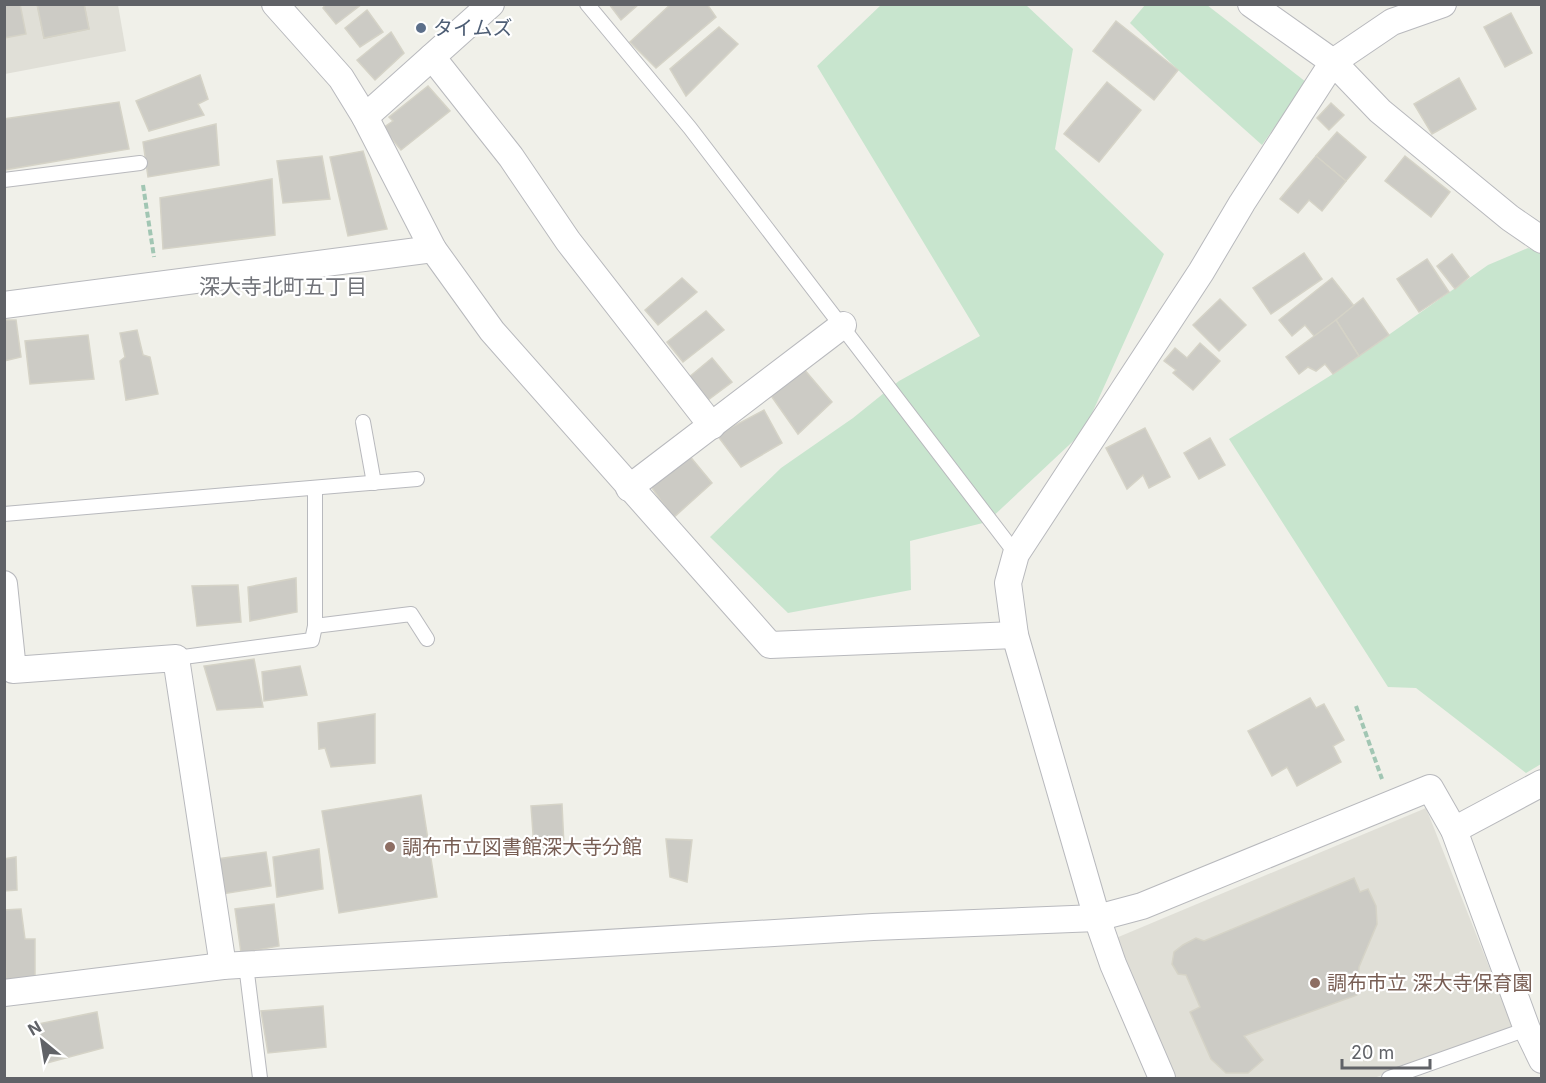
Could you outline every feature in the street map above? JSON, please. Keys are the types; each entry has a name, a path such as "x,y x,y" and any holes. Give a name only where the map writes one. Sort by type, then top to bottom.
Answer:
{"street":[{"path":"275,4 341,78 365,117 433,249 492,331 770,645 1015,635"},
{"path":"365,117 491,4"},
{"path":"1251,4 1333,62 1380,111 1510,218 1542,240"},
{"path":"1162,1078 1113,964 1097,918 1015,635 1008,583 1016,554 1201,272 1242,203 1333,62 1388,13 1443,4"},
{"path":"432,57 512,157 568,241 712,426"},
{"path":"4,305 433,249"},
{"path":"629,488 843,325"},
{"path":"4,584 9,671 176,658 235,966"},
{"path":"1454,830 1542,783"},
{"path":"4,993 235,966 873,927 1097,918 1142,906 1430,788 1454,830 1527,1029 1542,1059"}],"lane":[{"path":"587,4 690,128 1016,554"},
{"path":"4,180 140,163"},
{"path":"363,422 374,483"},
{"path":"4,514 417,479"},
{"path":"176,658 312,640 315,626 315,488"},
{"path":"315,626 411,614 427,639"},
{"path":"235,966 260,1078"},
{"path":"1389,1078 1527,1029"}],"path":[{"path":"140,163 158,285"},
{"path":"1356,706 1392,805"}],"shaded area":[{"path":"5,5 118,5 126,51 5,74"},
{"name":"調布市立 深大寺保育園","path":"1426,808 1513,1027 1374,1078 1176,1078 1116,938"}],"green space":[{"path":"881,5 1026,5 1073,49 1055,149 1164,254 1084,431 987,522 910,541 911,590 788,613 710,537 781,468 853,418 899,381 980,336 817,66"},
{"path":"1145,5 1207,5 1306,82 1262,145 1178,70 1130,23"},
{"path":"1528,248 1541,253 1541,764 1526,773 1416,688 1388,687 1229,439 1333,374 1488,265"}],"building":[{"path":"4,4 20,4 26,34 4,38"},
{"path":"37,4 84,4 89,29 44,38"},
{"path":"37,4 84,4 89,29 44,38"},
{"path":"326,4 362,4 336,24 323,8"},
{"path":"609,4 639,4 621,20"},
{"path":"671,4 707,4 716,17 656,68 630,42"},
{"path":"367,10 383,32 360,47 345,28"},
{"path":"1511,13 1532,53 1505,67 1484,27"},
{"path":"1116,21 1178,70 1154,100 1093,51"},
{"path":"719,27 738,44 686,96 670,69"},
{"path":"391,32 404,53 375,80 357,60"},
{"path":"200,75 208,99 198,104 204,115 149,131 136,101"},
{"path":"1459,78 1476,109 1432,134 1414,104"},
{"path":"1107,82 1141,110 1099,162 1064,134"},
{"path":"428,86 450,111 401,150 383,128 393,121 389,117"},
{"path":"119,102 129,149 4,170 4,119"},
{"path":"1331,103 1344,115 1329,130 1317,118"},
{"path":"216,124 219,165 148,177 143,142"},
{"path":"1337,132 1366,157 1346,181 1316,156"},
{"path":"363,151 387,229 348,236 330,157"},
{"path":"322,156 330,199 283,203 277,161"},
{"path":"1316,156 1346,181 1322,211 1309,200 1298,213 1280,199"},
{"path":"1405,156 1450,192 1431,217 1385,181"},
{"path":"272,179 275,235 163,249 160,198"},
{"path":"1304,253 1322,279 1271,314 1253,288"},
{"path":"1452,254 1469,277 1455,289 1437,266"},
{"path":"1427,259 1449,292 1419,312 1397,279"},
{"path":"682,278 697,292 658,325 645,310"},
{"path":"1332,278 1354,306 1315,337 1305,325 1292,336 1279,320"},
{"path":"1363,298 1389,335 1359,356 1336,320"},
{"path":"1220,299 1246,325 1219,351 1193,325"},
{"path":"706,311 724,330 683,362 667,342"},
{"path":"4,320 16,320 21,357 4,361"},
{"path":"1336,320 1359,356 1333,374 1325,364 1316,371 1308,367 1299,374 1286,357"},
{"path":"137,330 143,355 150,357 158,394 126,400 120,361 125,357 120,333"},
{"path":"88,335 94,379 30,384 25,341"},
{"path":"1200,343 1220,361 1193,390 1173,373 1176,370 1164,361 1175,348 1187,358"},
{"path":"712,358 732,382 708,400 688,378"},
{"path":"803,368 832,402 798,434 767,390"},
{"path":"764,410 782,443 741,467 717,435"},
{"path":"1145,428 1170,477 1149,488 1143,475 1127,489 1106,448"},
{"path":"1210,438 1225,465 1199,479 1184,453"},
{"path":"683,448 712,483 673,518 648,482"},
{"path":"296,578 297,612 250,621 248,587"},
{"path":"238,585 241,622 197,626 192,586"},
{"path":"254,659 263,707 217,710 204,666"},
{"path":"300,666 307,695 264,701 262,672"},
{"path":"1310,698 1316,708 1324,704 1344,740 1333,746 1341,762 1297,786 1287,767 1272,776 1248,731"},
{"path":"375,714 375,763 331,767 325,748 319,749 318,723"},
{"path":"421,795 437,897 339,913 322,811"},
{"path":"562,804 564,846 534,848 531,806"},
{"path":"666,839 692,840 687,882 670,877"},
{"path":"319,849 323,889 277,897 273,857"},
{"path":"266,852 271,886 216,895 210,860"},
{"path":"16,857 17,890 4,891 4,859"},
{"path":"1354,878 1360,892 1368,889 1376,906 1377,924 1359,967 1357,995 1244,1036 1263,1060 1248,1073 1226,1073 1211,1059 1190,1012 1200,1007 1186,975 1178,974 1172,964 1174,952 1196,938 1204,941"},
{"path":"274,904 279,946 241,953 235,909"},
{"path":"21,909 25,939 35,939 35,977 6,981 4,910"},
{"path":"323,1006 326,1047 268,1053 261,1011"},
{"path":"97,1012 103,1048 43,1064 38,1024"}],"place":[{"name":"タイムズ","path":"421,28"},
{"name":"調布市立図書館深大寺分館","path":"390,847"},
{"name":"調布市立 深大寺保育園","path":"1315,983"}],"district":[{"name":"深大寺北町五丁目","path":"283,286"}]}
